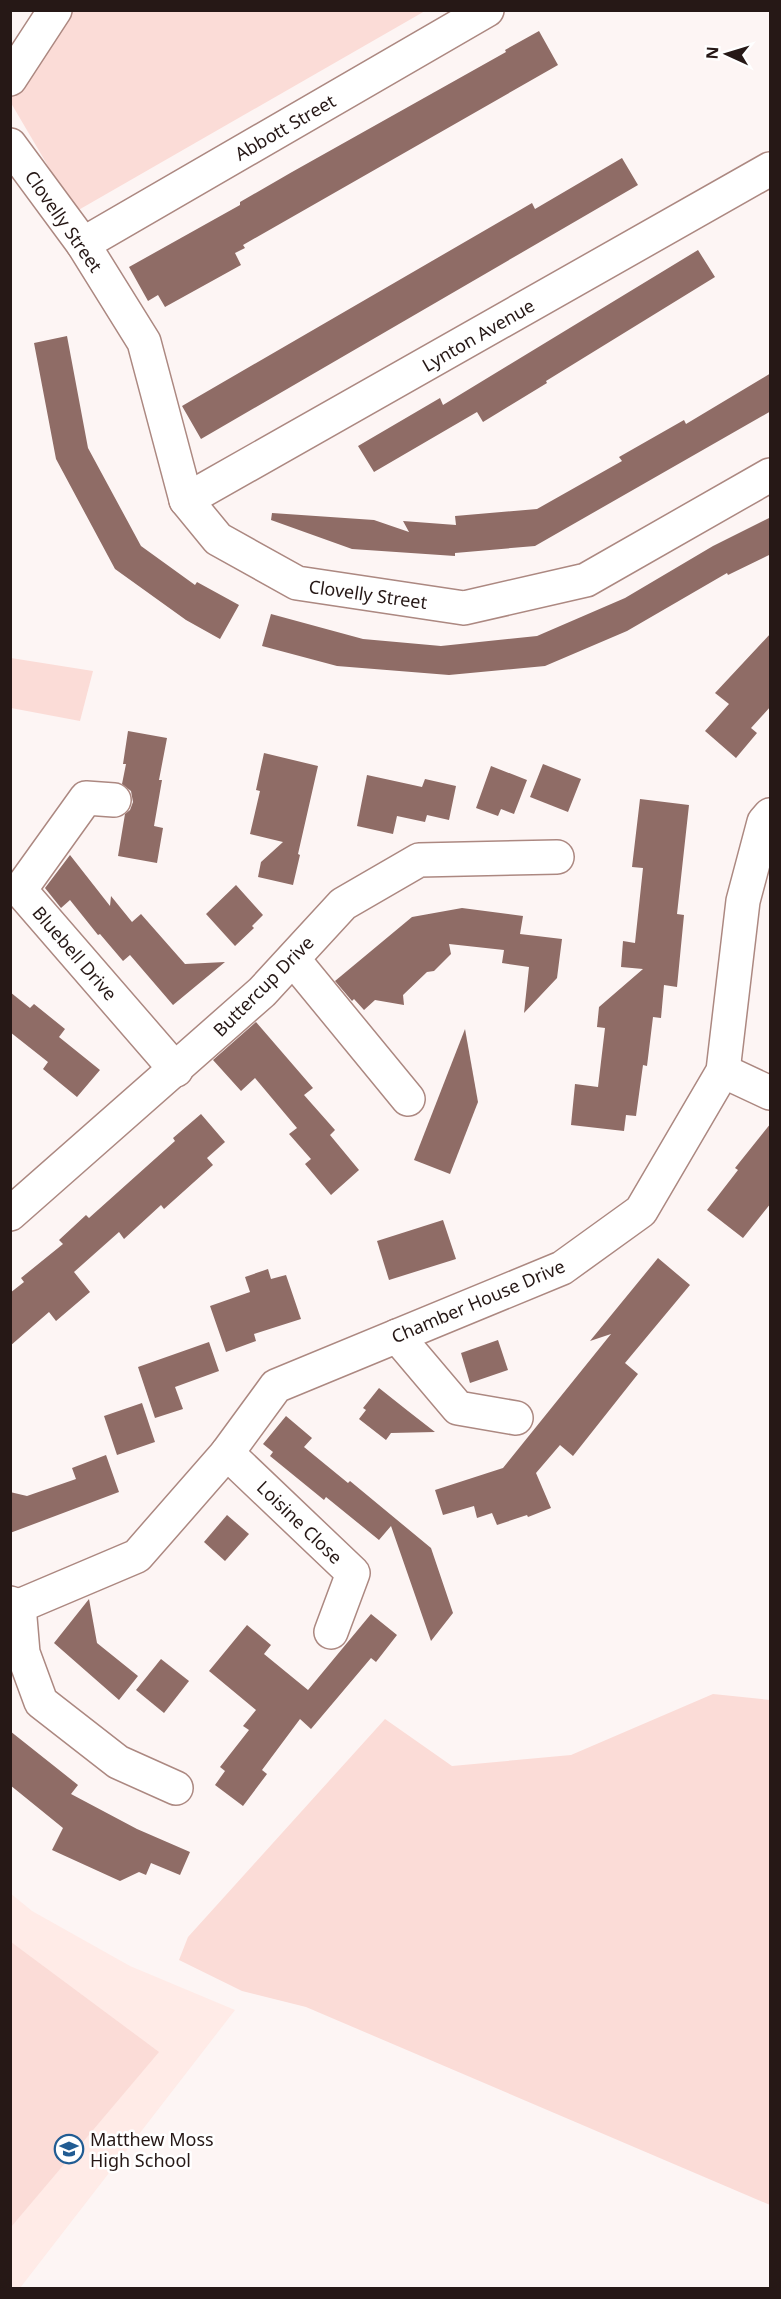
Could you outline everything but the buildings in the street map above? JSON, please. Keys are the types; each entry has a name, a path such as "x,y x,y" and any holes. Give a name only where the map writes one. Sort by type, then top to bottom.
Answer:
{"street":[{"name":"Abbott Street","path":"83,244 487,10"},
{"path":"10,80 46,14"},
{"name":"Clovelly Street","path":"10,145 83,244 144,342 186,500 218,539 297,583 464,608 586,580 771,475"},
{"name":"Lynton Avenue","path":"186,500 771,170"},
{"name":"Bluebell Drive","path":"114,800 86,798 20,890 176,1070"},
{"name":"Chamber House Drive","path":"15,1604 136,1556 227,1453 276,1386 562,1268 641,1211 723,1071 742,901 764,822 771,815"},
{"name":"Buttercup Drive","path":"10,1214 176,1070 261,992 343,904 419,860 557,857"},
{"path":"293,959 408,1099"},
{"path":"723,1071 771,1093"},
{"path":"397,1336 458,1408 516,1418"},
{"name":"Loisine Close","path":"227,1453 353,1573 331,1632"},
{"path":"15,1604 23,1653 41,1702 118,1762 176,1788"}],"shaded area":[{"path":"74,11 425,11 75,212 11,103 10,95"},
{"path":"11,658 93,671 80,721 11,708"},
{"path":"713,1694 770,1700 770,2205 306,2007 242,1991 179,1960 188,1937 385,1719 452,1766 571,1755"},
{"name":"Matthew Moss High School","path":"10,1893 32,1911 130,1966 235,2010 20,2288 10,2288"},
{"path":"11,1942 159,2052 11,2227"}],"place":[{"name":"Matthew Moss High School","path":"69,2149"}]}
